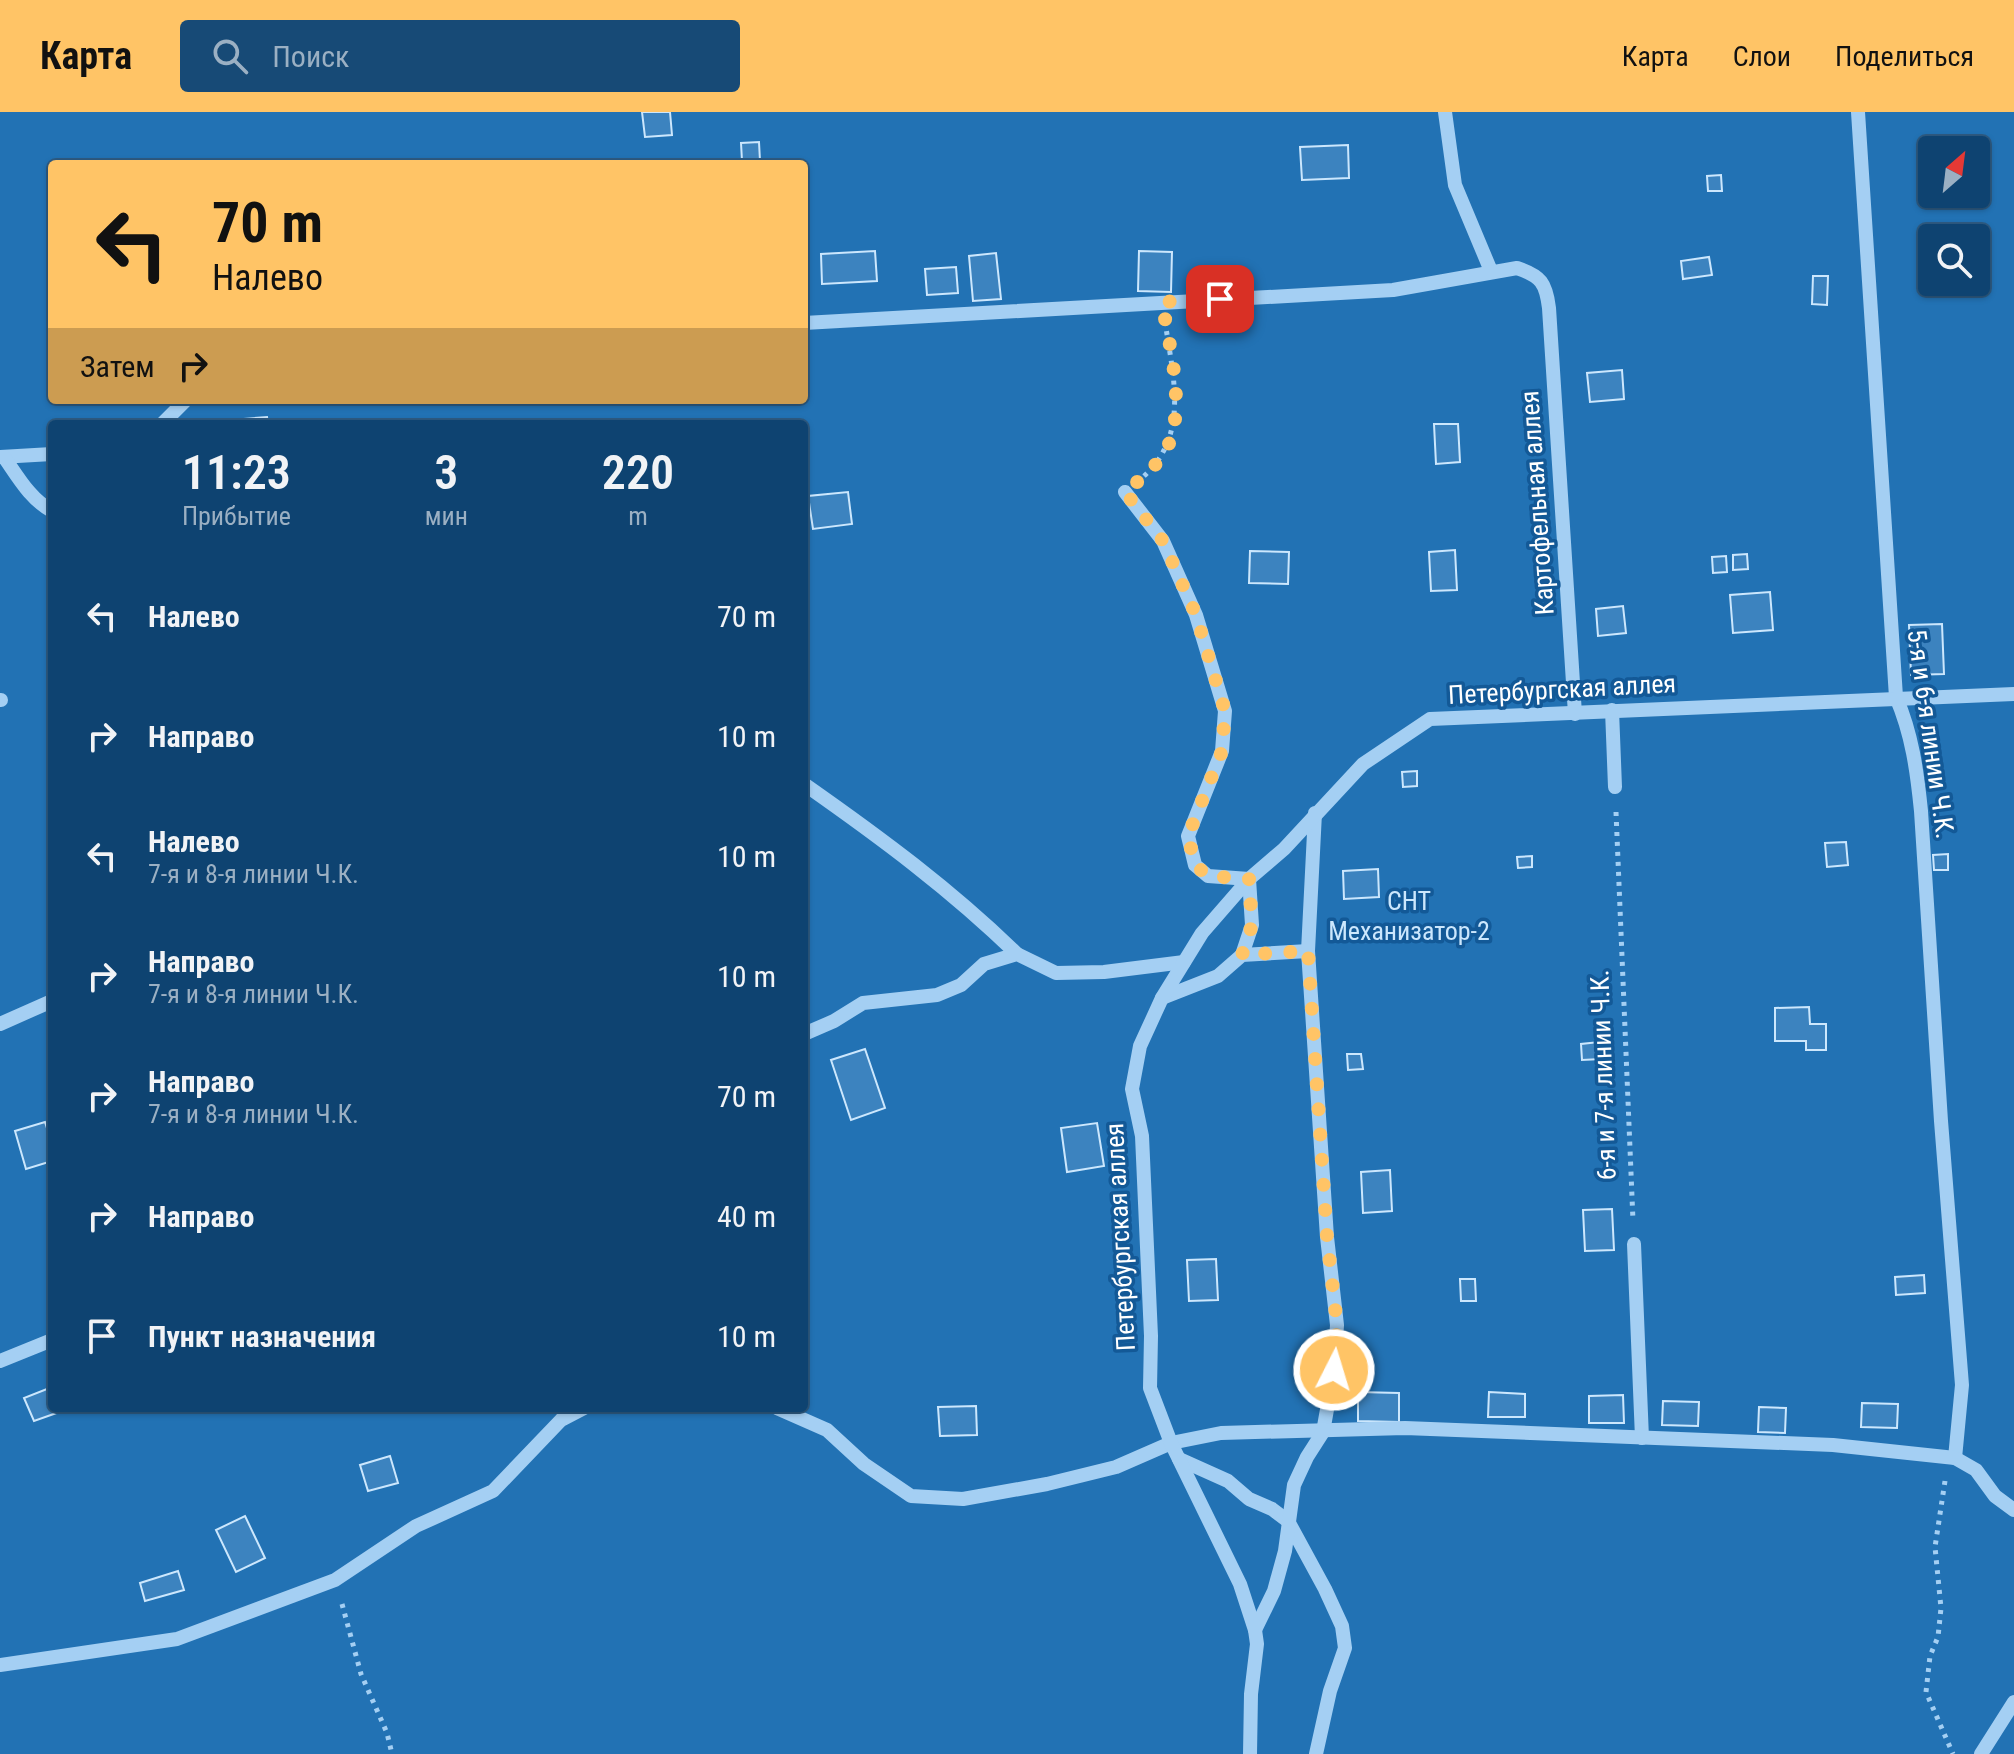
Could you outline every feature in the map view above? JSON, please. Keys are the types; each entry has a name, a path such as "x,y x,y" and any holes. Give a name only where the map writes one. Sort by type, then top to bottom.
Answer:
{"street":[{"path":"808,323 1393,290 1491,271 1455,185 1445,112"},
{"name":"5-я и 6-я линии Ч.К.","path":"1858,112 1896,697 1908,725 1921,811 1962,1385 1955,1458"},
{"name":"Картофельная аллея","path":"1491,271 1517,268 1533,273 1547,288 1575,714"},
{"path":"166,420 182,404"},
{"path":"2,457 48,454"},
{"path":"2,457 26,489 48,509"},
{"path":"1125,492 1163,541 1196,615 1225,711 1222,751 1188,836 1195,865 1208,876 1249,879 1252,925 1242,955 1218,976 1162,998"},
{"name":"Петербургская аллея","path":"1255,1630 1240,1584 1171,1443 1150,1388 1151,1336 1142,1136 1132,1089 1140,1046 1162,998 1202,933 1249,879 1284,849 1363,764 1430,719 2014,694"},
{"path":"1612,710 1615,787"},
{"path":"808,787 967,905 1017,954 1056,973 1104,972 1184,962"},
{"path":"1250,1754 1251,1694 1257,1644 1255,1630 1274,1591 1285,1551 1294,1485 1323,1432 1334,1370 1337,1325 1327,1237 1308,951 1315,813"},
{"path":"1242,955 1308,951"},
{"path":"808,1032 863,1003 937,995 961,985 984,964 1017,954"},
{"path":"0,1024 48,1003"},
{"path":"1634,1244 1642,1438"},
{"path":"0,1361 48,1342"},
{"path":"0,1665 177,1639 335,1580 416,1526 493,1491 561,1420 576,1412"},
{"path":"786,1412 827,1430 864,1464 911,1496 963,1499 1047,1484 1116,1467 1171,1443 1221,1433 1405,1428 1833,1445 1955,1458 1976,1470 1995,1496 2014,1510"},
{"path":"1179,1459 1228,1481 1249,1499 1272,1509 1288,1521 1308,1554 1342,1626 1345,1648 1330,1691 1316,1754"},
{"path":"1981,1754 2014,1702"}],"path":[{"path":"1125,492 1152,468 1168,446 1176,417 1162,302"},
{"name":"6-я и 7-я линии Ч.К.","path":"1615,787 1634,1244"},
{"path":"1953,1754 1926,1692 1941,1608 1935,1547 1939,1514 1944,1484 1955,1458"},
{"path":"335,1580 361,1674 387,1733 392,1754"}],"green space":[{"name":"СНТ Механизатор-2","path":"0,112 2014,112 2014,1754 0,1754"}],"building":[{"path":"642,112 670,112 672,135 645,137"},
{"path":"759,142 760,160 742,160 741,143"},
{"path":"1348,145 1349,178 1302,180 1300,147"},
{"path":"1721,175 1722,191 1708,191 1707,176"},
{"path":"875,251 877,281 822,284 821,254"},
{"path":"1139,251 1172,252 1171,292 1138,291"},
{"path":"996,253 1001,299 973,301 969,256"},
{"path":"1709,257 1712,275 1683,279 1681,261"},
{"path":"956,267 958,293 927,295 925,269"},
{"path":"1813,276 1828,276 1827,305 1812,304"},
{"path":"1622,370 1624,399 1590,402 1587,373"},
{"path":"267,417 267,420 232,420"},
{"path":"1434,424 1458,424 1460,462 1436,464"},
{"path":"848,492 852,524 813,529 808,496"},
{"path":"1455,550 1457,590 1431,591 1429,552"},
{"path":"1250,551 1289,552 1288,584 1249,583"},
{"path":"1747,554 1748,569 1733,570 1733,555"},
{"path":"1726,556 1727,572 1713,573 1712,557"},
{"path":"1770,592 1773,630 1733,633 1730,595"},
{"path":"1623,606 1626,633 1598,636 1596,609"},
{"path":"1942,624 1944,674 1911,675 1909,625"},
{"path":"1417,771 1417,786 1403,787 1402,772"},
{"path":"1846,842 1848,865 1827,867 1825,843"},
{"path":"1948,854 1948,870 1934,870 1933,855"},
{"path":"1532,856 1532,867 1518,868 1517,857"},
{"path":"1378,869 1379,897 1344,899 1343,871"},
{"path":"1809,1007 1810,1024 1826,1024 1826,1050 1806,1050 1806,1041 1775,1041 1775,1008"},
{"path":"1599,1042 1601,1059 1582,1060 1581,1044"},
{"path":"865,1049 885,1108 851,1120 831,1060"},
{"path":"1347,1054 1361,1054 1363,1069 1348,1070"},
{"path":"45,1122 48,1162 26,1169 15,1131"},
{"path":"1097,1123 1104,1166 1067,1172 1061,1128"},
{"path":"1390,1170 1392,1211 1363,1213 1361,1172"},
{"path":"1612,1209 1614,1250 1585,1251 1583,1210"},
{"path":"1216,1259 1218,1300 1189,1301 1187,1260"},
{"path":"1924,1275 1925,1293 1896,1295 1895,1277"},
{"path":"1460,1279 1475,1279 1476,1301 1461,1301"},
{"path":"48,1389 48,1412 59,1412 34,1421 24,1398"},
{"path":"1358,1392 1399,1393 1399,1422 1358,1421"},
{"path":"1489,1392 1525,1394 1525,1417 1488,1417"},
{"path":"1623,1395 1624,1423 1589,1423 1589,1396"},
{"path":"1663,1401 1699,1402 1698,1426 1662,1425"},
{"path":"1862,1403 1898,1404 1897,1428 1861,1427"},
{"path":"976,1406 977,1435 940,1436 938,1407"},
{"path":"1759,1407 1786,1408 1785,1433 1758,1432"},
{"path":"390,1456 398,1483 368,1491 360,1465"},
{"path":"245,1516 265,1558 236,1572 216,1530"},
{"path":"178,1571 184,1590 145,1601 140,1583"}],"route":[{"path":"1220,299 1162,302 1176,417 1168,446 1152,468 1125,492 1163,541 1196,615 1225,711 1222,751 1188,836 1195,865 1208,876 1249,879 1252,925 1242,955 1308,951 1327,1237 1337,1325 1334,1370"}]}
